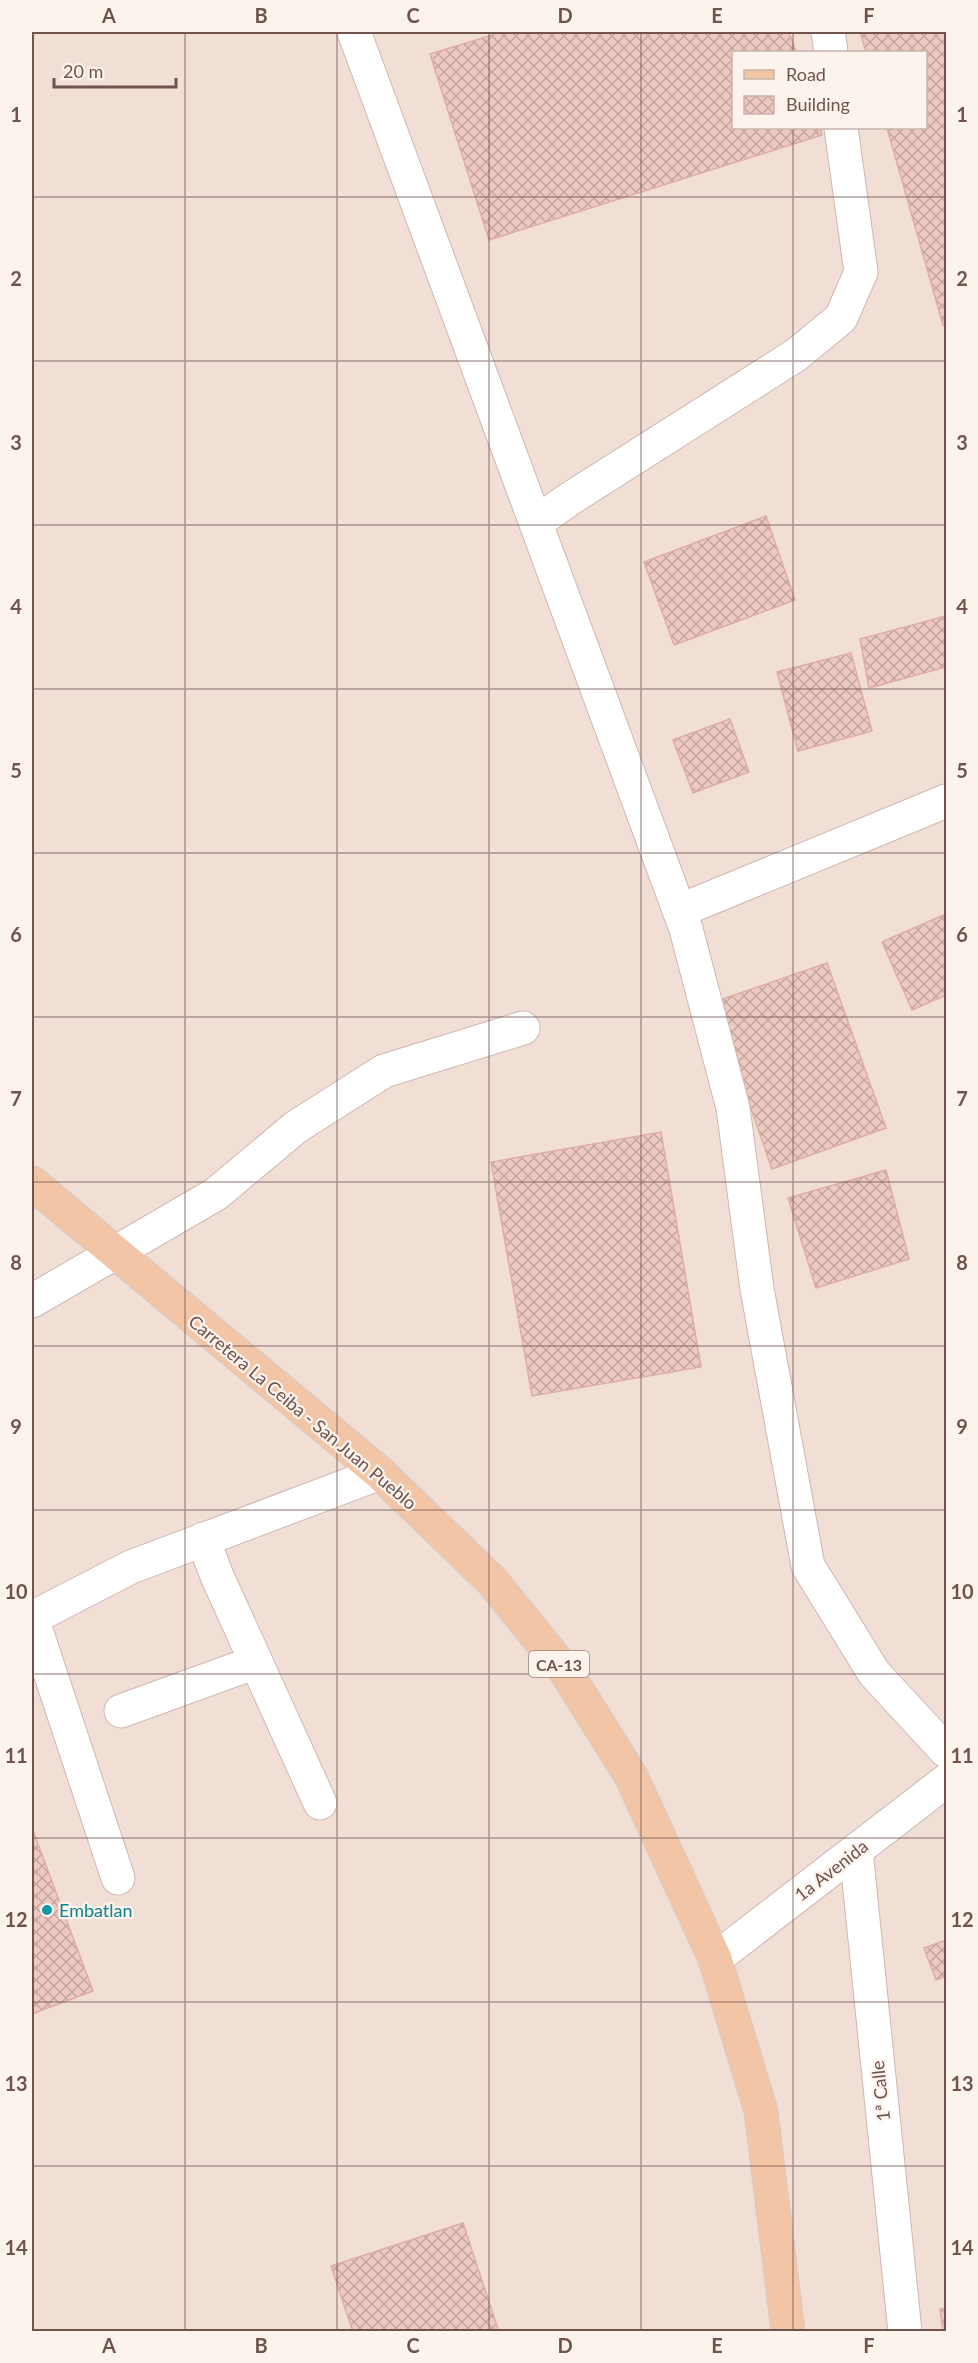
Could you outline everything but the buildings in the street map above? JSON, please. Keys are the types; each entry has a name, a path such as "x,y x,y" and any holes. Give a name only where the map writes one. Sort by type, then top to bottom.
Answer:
{"main road":[{"name":"Carretera La Ceiba - San Juan Pueblo","path":"32,1183 380,1473 492,1581 566,1672 631,1776 715,1959 761,2111 788,2331"}],"street":[{"path":"354,32 679,911 733,1108 757,1289 808,1566 874,1673 946,1750"},
{"path":"828,32 831,51"},
{"path":"536,523 568,500 796,355 841,318 861,272 841,129"},
{"path":"679,911 946,801"},
{"path":"32,1301 216,1194 296,1127 384,1071 523,1028"},
{"path":"118,1878 32,1618 131,1567 380,1473"},
{"path":"203,1539 217,1576 320,1803"},
{"path":"121,1711 256,1662"},
{"name":"1a Avenida","path":"715,1959 946,1781"},
{"name":"1ª Calle","path":"856,1851 905,2331"}],"shaded area":[{"path":"32,32 946,32 946,2331 32,2331"}],"place":[{"name":"Embatlan","path":"47,1910"}]}
